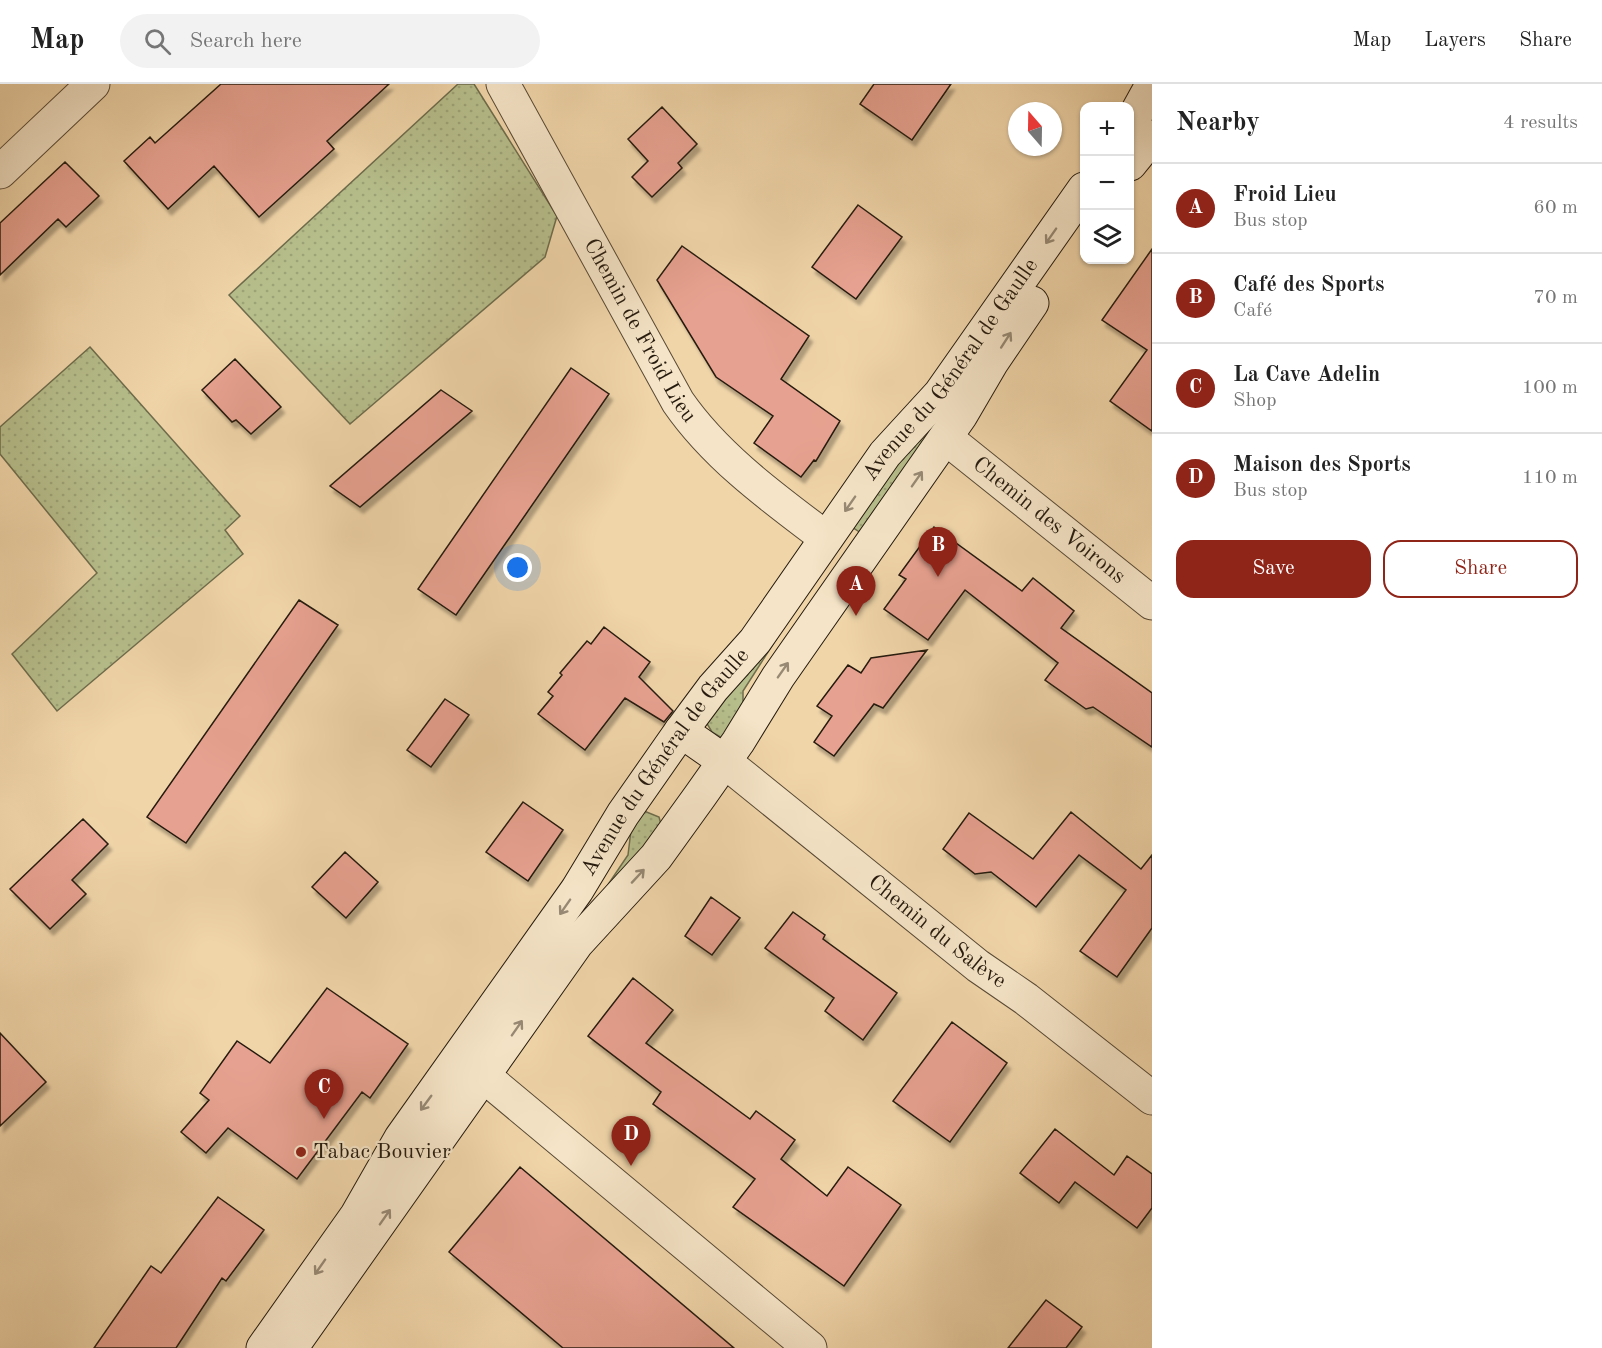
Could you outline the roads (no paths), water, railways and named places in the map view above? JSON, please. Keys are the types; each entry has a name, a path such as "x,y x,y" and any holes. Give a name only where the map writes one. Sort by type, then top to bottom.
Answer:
{"main road":[{"path":"0,172 93,84"},
{"name":"Chemin de Froid Lieu","path":"503,84 678,402 695,427 714,447 826,538 859,561"},
{"path":"1134,117 1152,85"},
{"path":"1134,159 1152,137"},
{"name":"Avenue du Général de Gaulle","path":"291,1348 471,1066 641,789 713,688 742,657 900,435 940,394 1080,195"},
{"name":"Avenue du Général de Gaulle","path":"263,1348 357,1215 401,1138 471,1066 577,943 656,857 724,761 778,676 946,438 1009,335 1080,233"},
{"name":"Chemin des Voirons","path":"946,438 1152,603"},
{"name":"Chemin du Salève","path":"681,731 724,761 978,966 1026,999 1152,1098"},
{"path":"641,789 684,818"},
{"path":"471,1066 810,1348"}],"place":[{"name":"Café des Sports","path":"938,577"},
{"name":"Froid Lieu","path":"856,616"},
{"name":"La Cave Adelin","path":"324,1119"},
{"name":"Tabac Bouvier","path":"301,1152"},
{"name":"Maison des Sports","path":"631,1166"}]}
